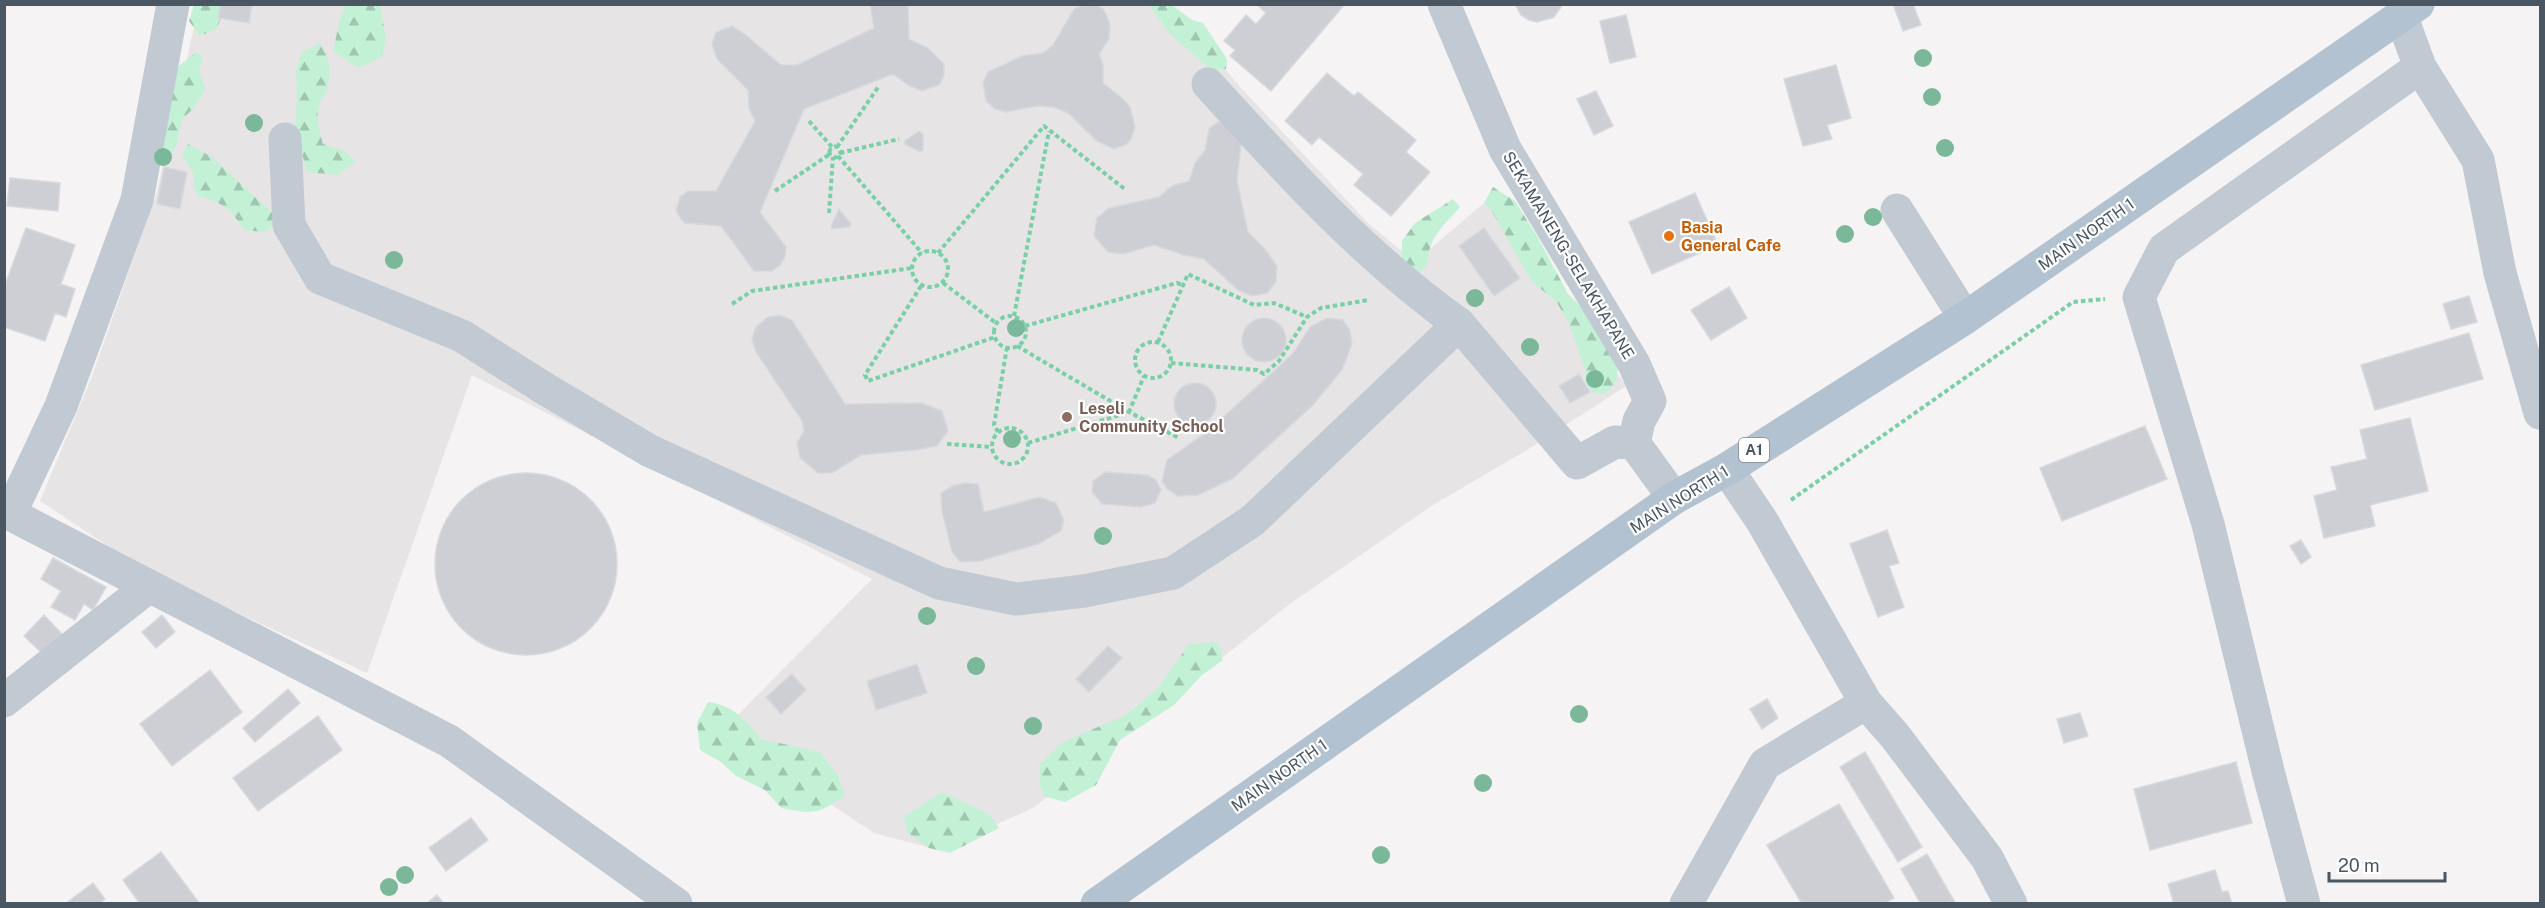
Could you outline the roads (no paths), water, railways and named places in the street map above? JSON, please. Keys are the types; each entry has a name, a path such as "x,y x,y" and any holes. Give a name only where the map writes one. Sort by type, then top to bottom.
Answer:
{"main road":[{"name":"MAIN NORTH 1","path":"1096,903 1674,498 1727,469 1965,318 2410,10"}],"street":[{"path":"173,4 137,200 62,406 7,511 148,587 449,741 676,903"},
{"name":"SEKAMANENG-SELAKHAPANE","path":"1444,4 1505,149 1634,364 1650,401 1639,421 1634,442"},
{"path":"2410,10 2420,67 2478,160 2500,273 2541,413"},
{"path":"2304,903 2269,775 2208,524 2139,297 2164,249 2420,67"},
{"path":"1208,84 1295,181 1411,287 1459,324 1577,463 1615,442 1634,442 1674,498"},
{"path":"285,139 289,225 320,278 462,336 650,451 939,583 1016,599 1084,591 1173,573 1252,520 1459,324"},
{"path":"1897,210 1965,318"},
{"path":"1727,469 1762,521 1866,703 1895,736 1987,858 2011,903"},
{"path":"4,701 148,587"},
{"path":"1686,903 1765,764 1866,703"}],"place":[{"name":"Basia General Cafe","path":"1669,236"},
{"name":"Leseli Community School","path":"1067,417"}]}
